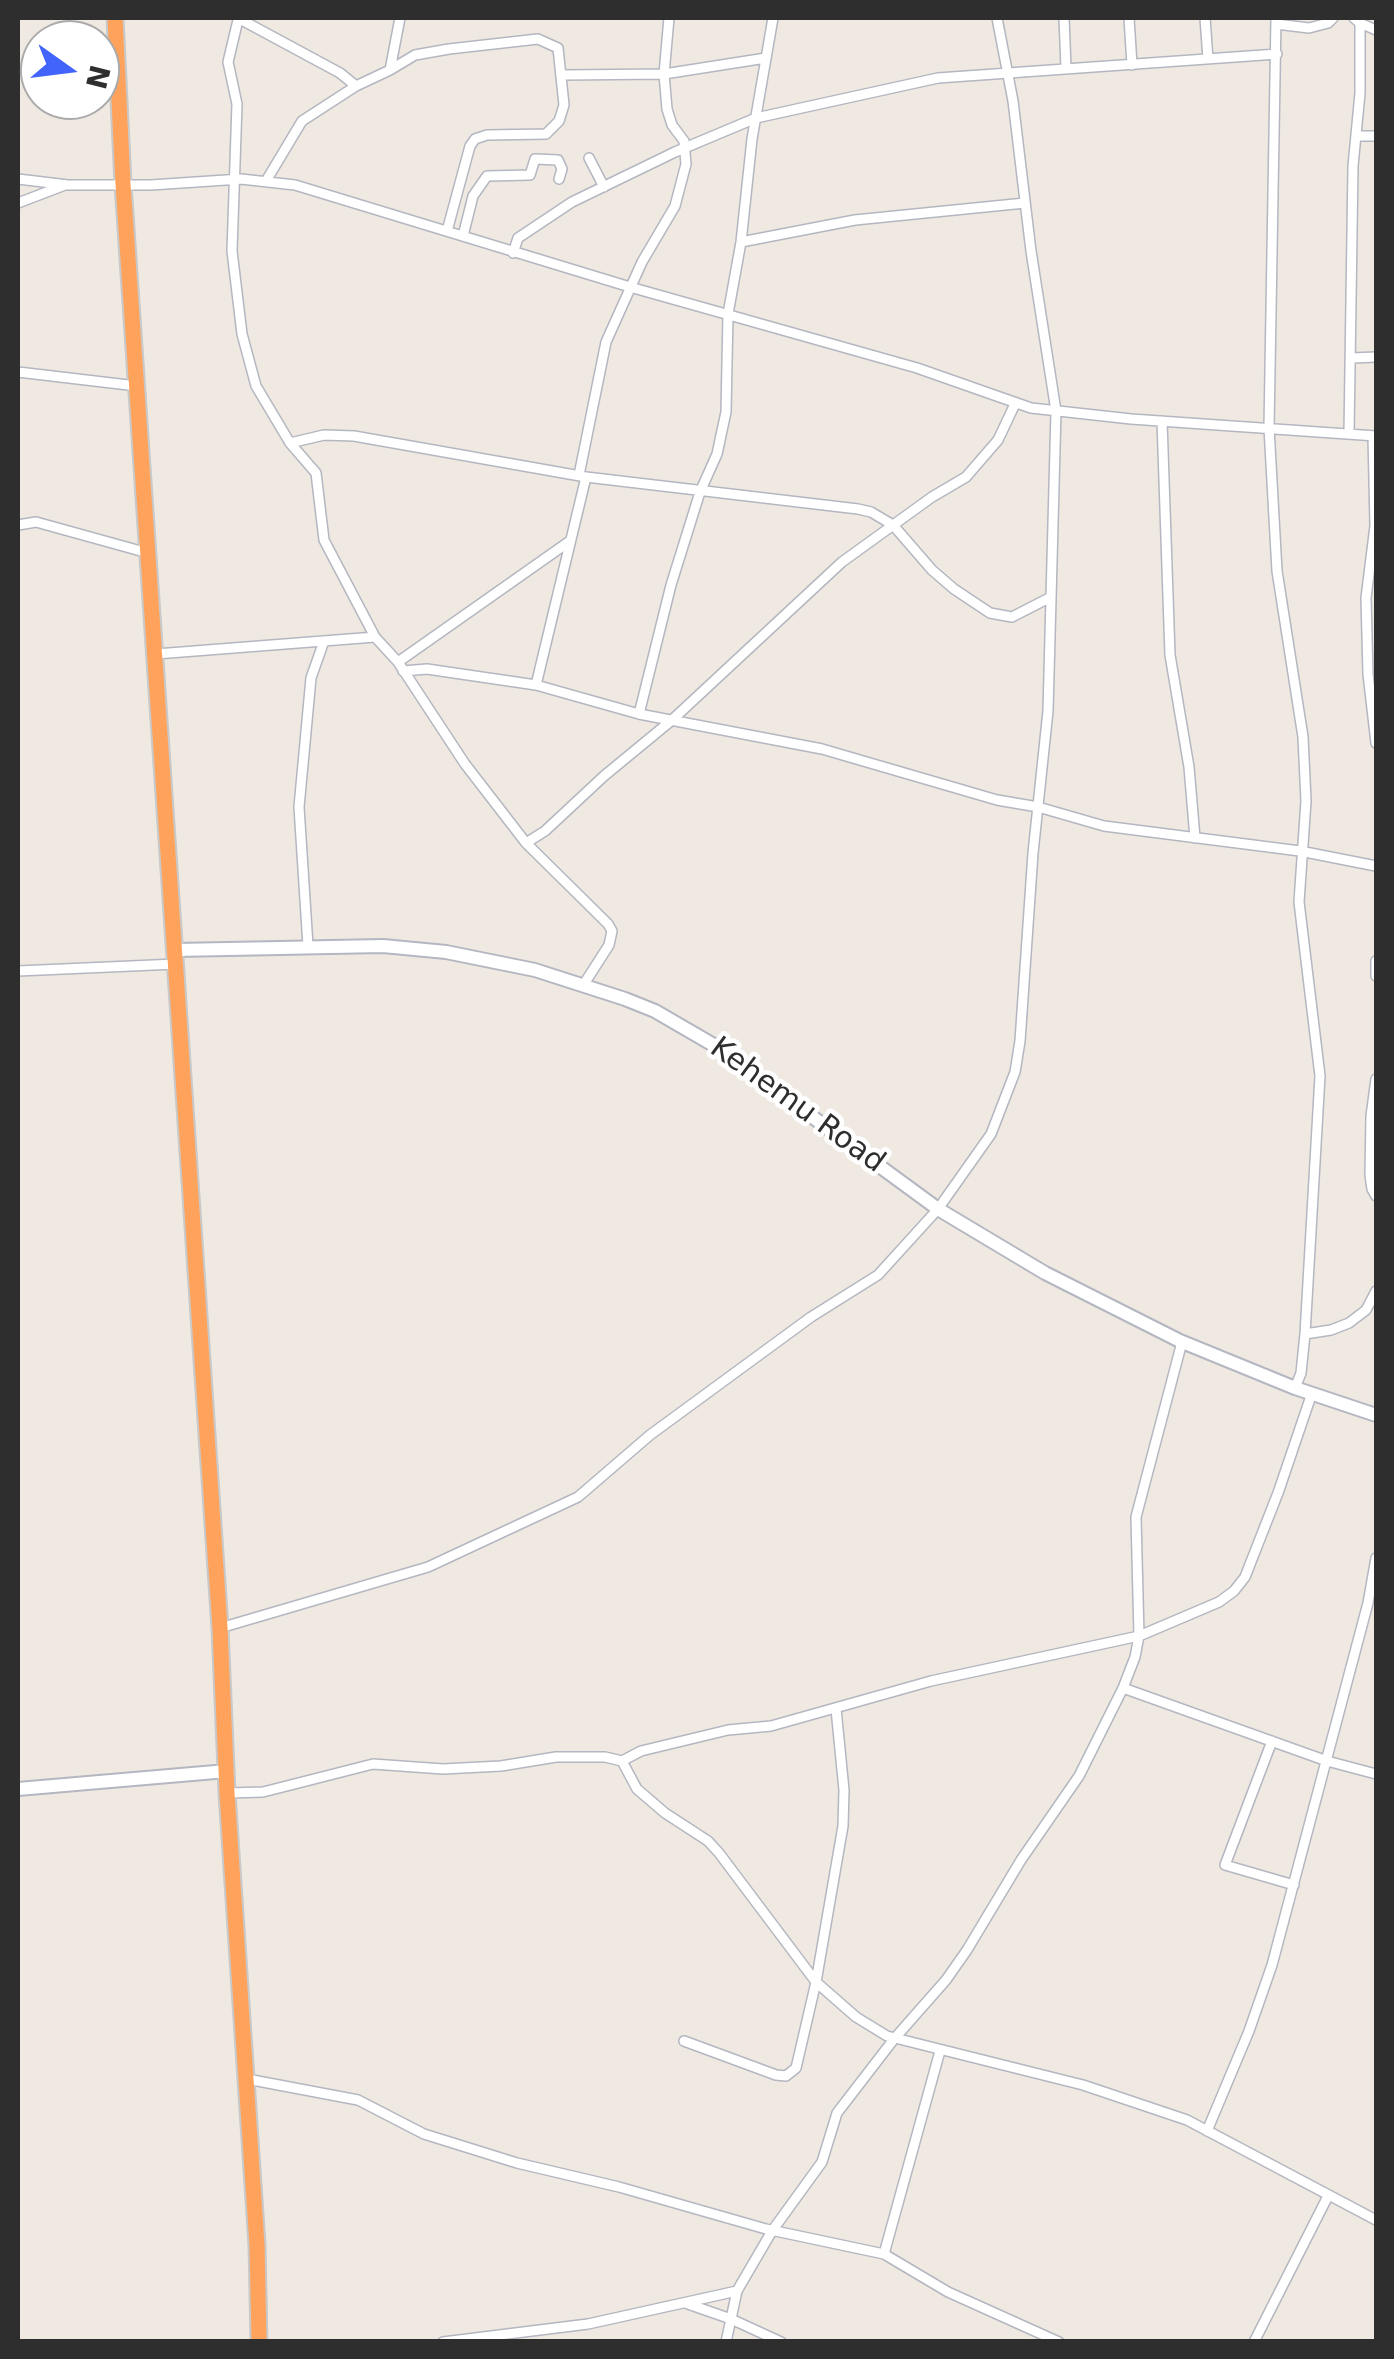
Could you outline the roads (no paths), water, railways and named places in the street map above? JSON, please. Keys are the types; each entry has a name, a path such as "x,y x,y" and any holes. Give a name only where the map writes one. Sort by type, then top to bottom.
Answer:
{"highway":[{"path":"115,18 220,1628 259,2342"}],"street":[{"path":"390,70 400,18"},
{"path":"536,685 570,542 606,342 630,288 675,206 686,164 684,141 667,109 664,74 669,18"},
{"path":"639,714 671,585 700,492 718,454 726,412 728,314 774,18"},
{"path":"220,1628 428,1567 578,1498 650,1435 811,1318 878,1275 938,1209 991,1134 1015,1072 1020,1041 1048,711 1056,411 1014,101 997,18"},
{"path":"1064,18 1066,68"},
{"path":"1129,18 1132,64"},
{"path":"1205,18 1208,58"},
{"path":"1295,1388 1306,1334 1320,1076 1299,902 1306,800 1303,737 1277,571 1269,428 1272,164 1276,20 1309,28 1333,18"},
{"path":"356,86 270,33 238,19 228,62 237,104 231,214 242,334 256,386 290,443 316,473 324,540 375,637 401,666 466,764 526,842 602,916 612,931 604,956 584,984"},
{"path":"1350,434 1357,20 1376,30"},
{"path":"266,180 302,120 415,55 538,39 558,48 563,113 546,134 488,135 475,139 447,231"},
{"path":"513,252 518,238 604,187 756,118 895,86 1006,71 1277,54"},
{"path":"563,75 664,74 766,58"},
{"path":"1356,136 1376,136"},
{"path":"589,158 604,187"},
{"path":"463,236 474,196 487,176 530,175 534,159 558,160 562,168 559,179"},
{"path":"18,179 162,185 266,180 349,199 630,288 917,368 1015,404 1162,421 1375,436 1374,526 1366,598 1368,674 1376,743"},
{"path":"18,203 68,184"},
{"path":"741,242 855,220 1025,203"},
{"path":"1352,358 1376,357"},
{"path":"18,372 138,386"},
{"path":"526,842 546,832 842,562 966,478 998,440 1015,404"},
{"path":"1162,421 1170,655 1189,767 1195,838"},
{"path":"290,443 324,435 354,436 583,476 870,512 893,525 932,570 990,613 1012,616 1051,597"},
{"path":"18,525 36,522 148,553"},
{"path":"401,666 570,542"},
{"path":"156,654 375,637"},
{"path":"308,946 299,807 310,678 324,641"},
{"path":"401,666 536,685 639,714 822,749 997,800 1104,826 1300,851 1376,866"},
{"name":"Kehemu Road","path":"176,957 308,946 383,946 446,952 521,966 655,1011 717,1046 938,1209 1045,1273 1182,1342 1295,1388 1376,1415"},
{"path":"18,971 176,957"},
{"path":"1376,961 1376,976"},
{"path":"1376,1078 1370,1176 1376,1196"},
{"path":"1306,1334 1349,1323 1366,1310 1376,1291"},
{"path":"726,2342 738,2291 772,2231 822,2162 844,2100 967,1950 1021,1860 1079,1776 1122,1688 1139,1636 1136,1518 1182,1342"},
{"path":"227,1792 263,1792 373,1764 443,1769 501,1766 556,1757 622,1761 641,1751 728,1730 771,1726 931,1680 1139,1636 1219,1602 1240,1584 1267,1524 1312,1393"},
{"path":"1208,2131 1249,2031 1294,1884 1368,1604 1376,1558"},
{"path":"1122,1688 1327,1761 1376,1774"},
{"path":"684,2041 776,2075 786,2076 798,2064 843,1826 844,1790 836,1709"},
{"path":"1272,1741 1225,1865 1294,1884"},
{"path":"622,1761 637,1789 665,1813 708,1840 816,1982 856,2017 894,2039 1098,2089 1187,2120 1376,2220"},
{"path":"18,1789 227,1771"},
{"path":"884,2254 940,2050"},
{"path":"247,2079 358,2100 424,2134 460,2147 772,2231 884,2254 948,2292 1058,2342"},
{"path":"1254,2342 1328,2196"},
{"path":"443,2342 588,2324 738,2291"},
{"path":"685,2303 782,2342"}]}
